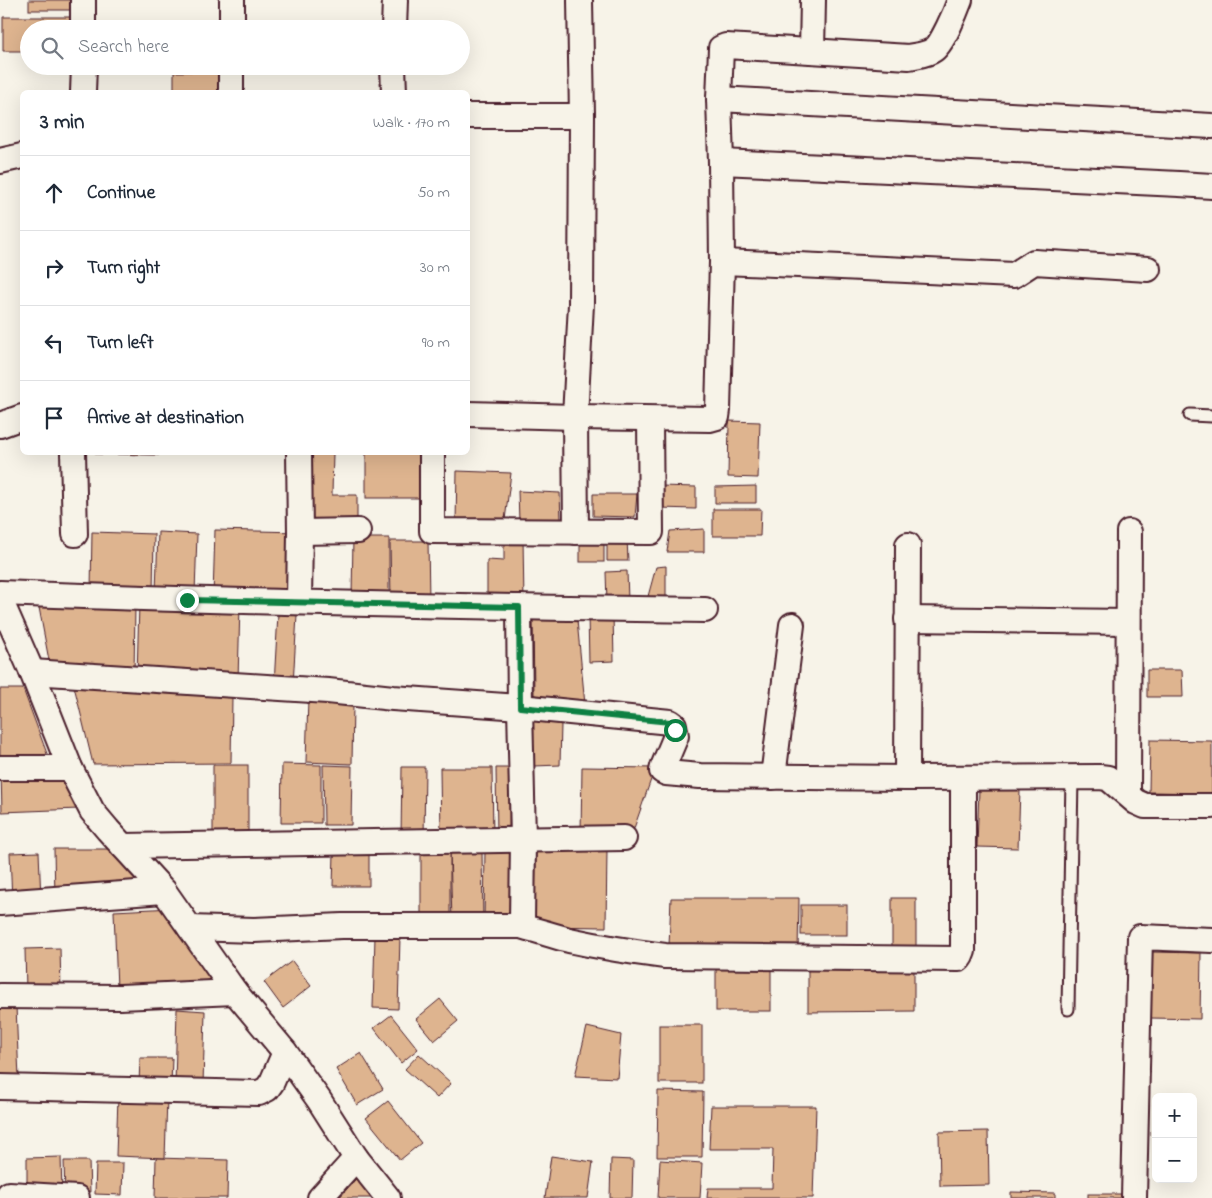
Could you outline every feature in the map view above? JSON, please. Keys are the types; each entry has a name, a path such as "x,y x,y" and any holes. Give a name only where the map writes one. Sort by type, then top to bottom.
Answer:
{"street":[{"path":"83,0 84,20"},
{"path":"232,0 232,20"},
{"path":"394,20 395,0"},
{"path":"576,532 576,417 580,304 582,116 580,0"},
{"path":"812,51 813,0"},
{"path":"470,414 710,419 717,417 722,262 719,99 720,51 722,47 909,57 934,50 960,0"},
{"path":"82,90 83,75"},
{"path":"231,75 231,90"},
{"path":"393,75 394,90"},
{"path":"719,99 1212,126"},
{"path":"470,116 582,116"},
{"path":"0,161 20,156"},
{"path":"721,162 1212,186"},
{"path":"722,262 1014,275 1034,262 1148,269"},
{"path":"0,425 20,418"},
{"path":"432,455 432,531 650,532 650,418"},
{"path":"73,455 75,534"},
{"path":"299,455 299,602"},
{"path":"300,532 358,531"},
{"path":"1128,794 1129,532"},
{"path":"907,778 908,544"},
{"path":"0,593 187,600 705,610"},
{"path":"0,599 32,672 70,768 92,811 164,891 235,992 285,1052 319,1100 356,1158 388,1198"},
{"path":"519,607 523,839 522,922 524,926"},
{"path":"907,619 1128,622"},
{"path":"772,776 792,625"},
{"path":"32,672 328,691 670,722 674,725 676,736 663,767 663,772 700,776 907,778 1072,776 1108,778 1136,802 1145,806 1212,806"},
{"path":"0,768 70,768"},
{"path":"190,928 254,930 342,926 524,926 569,940 665,956 959,959 963,951 963,778"},
{"path":"123,846 624,838"},
{"path":"0,902 164,891"},
{"path":"1134,1198 1140,937 1212,940"},
{"path":"0,996 120,997 235,992"},
{"path":"0,1087 252,1094 267,1089 285,1052"},
{"path":"320,1198 356,1158"},
{"path":"9,1194 77,1198"}],"lane":[{"path":"1190,415 1212,416"},
{"path":"1068,1008 1072,776"}],"building":[{"path":"29,0 73,0 73,10 29,10"},
{"path":"3,17 75,17 75,20 20,20 20,51 3,51"},
{"path":"174,75 222,75 222,90 174,90"},
{"path":"729,421 760,422 758,478 728,477"},
{"path":"308,455 333,455 332,495 357,495 357,524 310,521"},
{"path":"366,455 428,455 428,498 366,498"},
{"path":"457,471 511,473 505,520 456,522"},
{"path":"660,486 696,487 696,509 659,508"},
{"path":"756,486 756,503 715,503 715,487"},
{"path":"518,491 560,493 561,521 519,521"},
{"path":"593,494 637,494 635,517 593,516"},
{"path":"713,509 761,509 760,536 713,536"},
{"path":"704,529 704,552 667,552 670,531"},
{"path":"215,530 298,532 297,599 213,597"},
{"path":"92,532 154,534 153,592 91,590"},
{"path":"158,532 197,534 195,593 156,592"},
{"path":"353,538 389,538 389,598 352,597"},
{"path":"504,538 523,538 524,605 487,604 487,560 504,561"},
{"path":"580,538 604,538 604,562 580,562"},
{"path":"627,538 628,561 607,561 607,539"},
{"path":"390,541 428,541 429,600 391,600"},
{"path":"666,566 666,600 647,600 656,567"},
{"path":"627,571 628,601 607,602 606,572"},
{"path":"38,602 135,604 134,676 51,671"},
{"path":"139,603 240,605 238,680 137,677"},
{"path":"278,614 297,615 293,685 274,684"},
{"path":"588,614 613,614 614,661 589,662"},
{"path":"533,618 577,620 585,705 534,695"},
{"path":"1147,670 1182,670 1183,697 1147,697"},
{"path":"74,686 232,697 231,763 93,764"},
{"path":"0,689 23,689 49,759 0,760"},
{"path":"308,699 353,704 352,764 306,762"},
{"path":"531,719 561,724 560,765 534,766"},
{"path":"1150,740 1212,741 1212,793 1149,792"},
{"path":"282,764 321,765 321,823 281,823"},
{"path":"213,765 248,765 248,836 213,836"},
{"path":"323,765 352,766 351,825 324,825"},
{"path":"402,767 425,767 424,837 401,837"},
{"path":"582,767 655,768 632,834 581,834"},
{"path":"440,768 492,768 493,837 441,837"},
{"path":"496,768 510,768 509,836 497,836"},
{"path":"62,771 79,809 2,812 1,772"},
{"path":"979,789 1020,790 1018,848 977,847"},
{"path":"536,848 607,848 606,927 535,926"},
{"path":"54,849 112,849 149,897 55,898"},
{"path":"485,849 512,850 511,921 484,922"},
{"path":"450,850 482,851 483,922 452,922"},
{"path":"450,850 450,923 421,923 421,852"},
{"path":"39,852 41,900 12,901 10,853"},
{"path":"334,853 369,853 369,886 333,886"},
{"path":"671,898 799,898 798,951 669,946"},
{"path":"892,898 916,898 916,955 892,955"},
{"path":"801,905 847,905 847,935 801,935"},
{"path":"173,908 217,987 117,989 114,911"},
{"path":"375,936 400,937 398,1009 373,1008"},
{"path":"60,948 61,990 26,990 25,949"},
{"path":"1152,952 1201,953 1200,1019 1151,1018"},
{"path":"292,961 311,986 283,1008 264,982"},
{"path":"716,961 771,961 771,1011 716,1011"},
{"path":"914,961 914,1011 808,1012 808,962"},
{"path":"440,999 458,1021 434,1041 416,1019"},
{"path":"16,1006 19,1079 0,1080 0,1007"},
{"path":"177,1009 205,1011 203,1085 175,1085"},
{"path":"391,1015 418,1049 401,1063 374,1028"},
{"path":"659,1025 702,1025 702,1083 659,1083"},
{"path":"587,1027 621,1035 617,1078 575,1076"},
{"path":"361,1053 383,1089 357,1105 336,1069"},
{"path":"419,1054 451,1083 437,1098 405,1069"},
{"path":"140,1058 172,1058 171,1085 139,1084"},
{"path":"658,1091 703,1092 702,1157 657,1157"},
{"path":"118,1097 167,1098 165,1158 116,1156"},
{"path":"388,1101 421,1143 400,1160 366,1118"},
{"path":"711,1106 816,1106 813,1198 707,1198 708,1188 772,1188 773,1149 709,1149"},
{"path":"988,1131 989,1185 940,1186 939,1132"},
{"path":"551,1156 593,1162 588,1198 545,1198"},
{"path":"61,1157 62,1193 27,1193 27,1158"},
{"path":"156,1158 228,1160 227,1198 155,1198"},
{"path":"611,1159 633,1160 632,1198 610,1198"},
{"path":"660,1160 702,1163 700,1198 658,1198"},
{"path":"64,1161 89,1161 90,1193 65,1194"},
{"path":"96,1163 123,1163 122,1195 95,1194"},
{"path":"362,1172 384,1198 339,1198"},
{"path":"1011,1192 1055,1193 1055,1198 1011,1198"},
{"path":"1088,1194 1124,1194 1124,1198 1088,1198"}],"route":[{"path":"187,600 519,607 520,707 670,722 674,725 675,730"}]}
